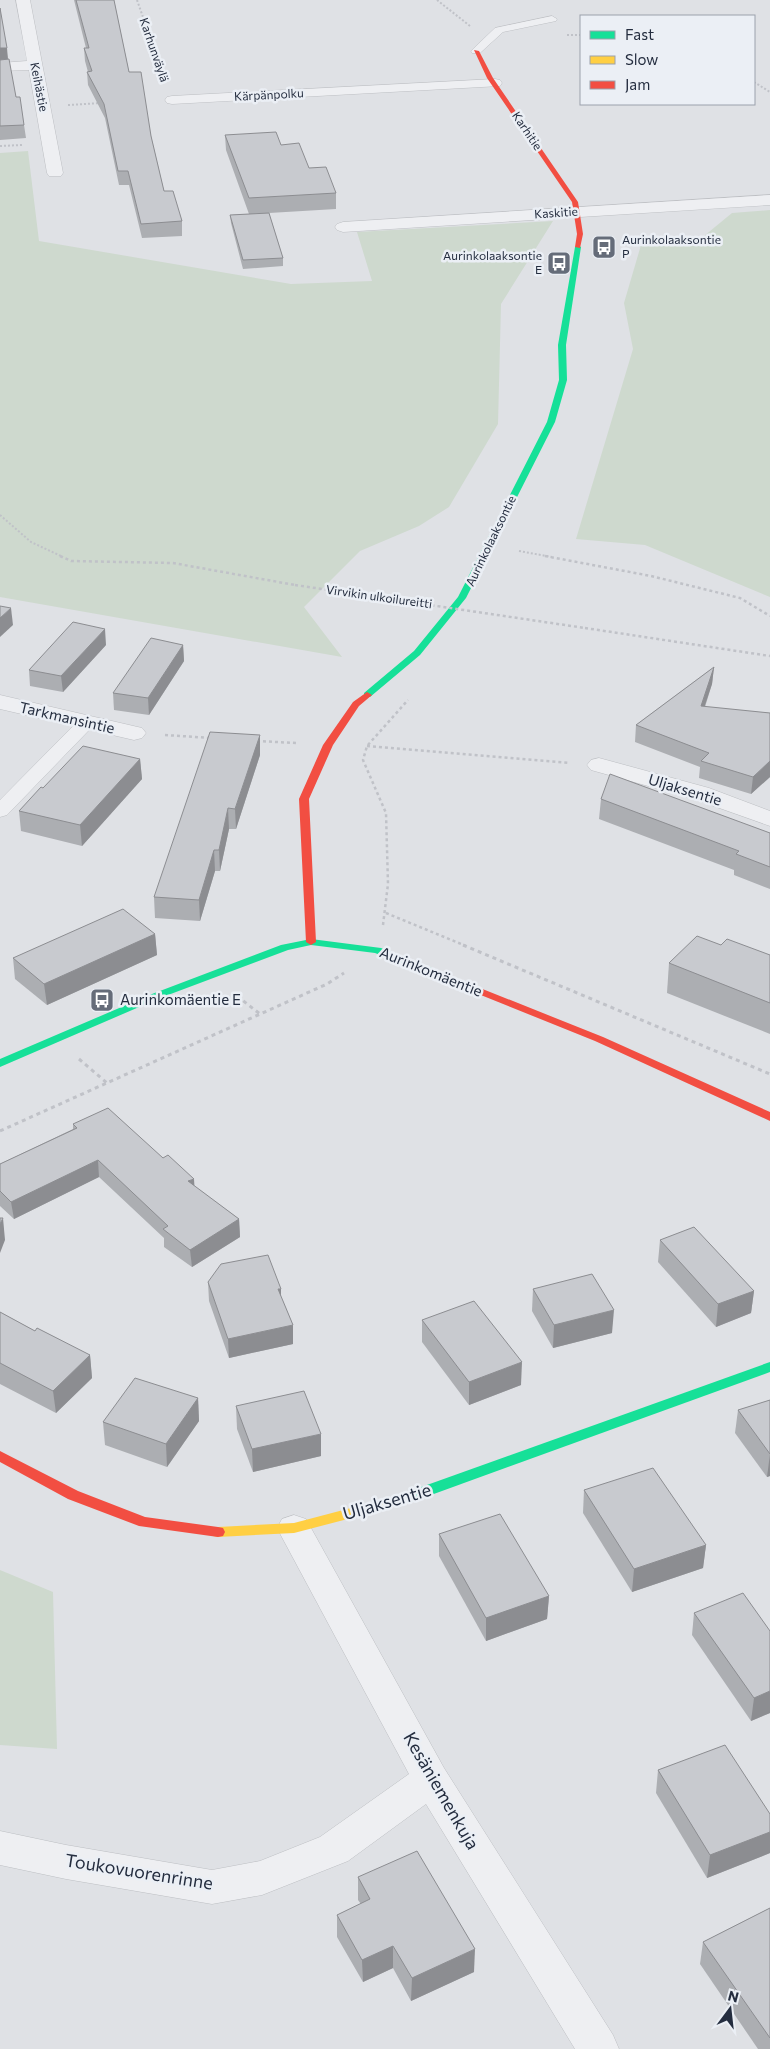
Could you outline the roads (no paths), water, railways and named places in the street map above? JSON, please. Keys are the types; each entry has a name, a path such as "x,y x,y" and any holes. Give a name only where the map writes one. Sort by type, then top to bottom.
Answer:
{"street":[{"name":"Keihästie","path":"22,0 55,173"},
{"name":"Karhitie","path":"476,51 494,83 574,202 578,212"},
{"path":"0,67 35,65"},
{"name":"Kärpänpolku","path":"172,100 494,83"},
{"name":"Kaskitie","path":"343,227 770,200"},
{"name":"Aurinkolaaksontie","path":"311,942 304,799 328,746 356,704 417,653 462,598 551,422 563,380 562,345 580,234 578,212"},
{"name":"Tarkmansintie","path":"0,702 134,733"},
{"name":"Uljaksentie","path":"599,765 700,793 770,819"},
{"name":"Aurinkomäentie","path":"0,1063 156,996 285,947 311,942 377,950 599,1039 770,1117"},
{"name":"Uljaksentie","path":"0,1456 73,1495 144,1522 218,1532 294,1528 402,1500 770,1367"},
{"name":"Kesäniemenkuja","path":"294,1528 431,1779 598,2049"},
{"name":"Toukovuorenrinne","path":"0,1848 66,1862 212,1886 262,1878 334,1850 431,1779"}],"lane":[{"path":"476,51 499,30 552,19"},
{"path":"0,811 87,722"}],"place":[{"name":"Aurinkolaaksontie P","path":"604,247"},
{"name":"Aurinkolaaksontie E","path":"559,263"},
{"name":"Aurinkomäentie E","path":"102,1000"}]}
